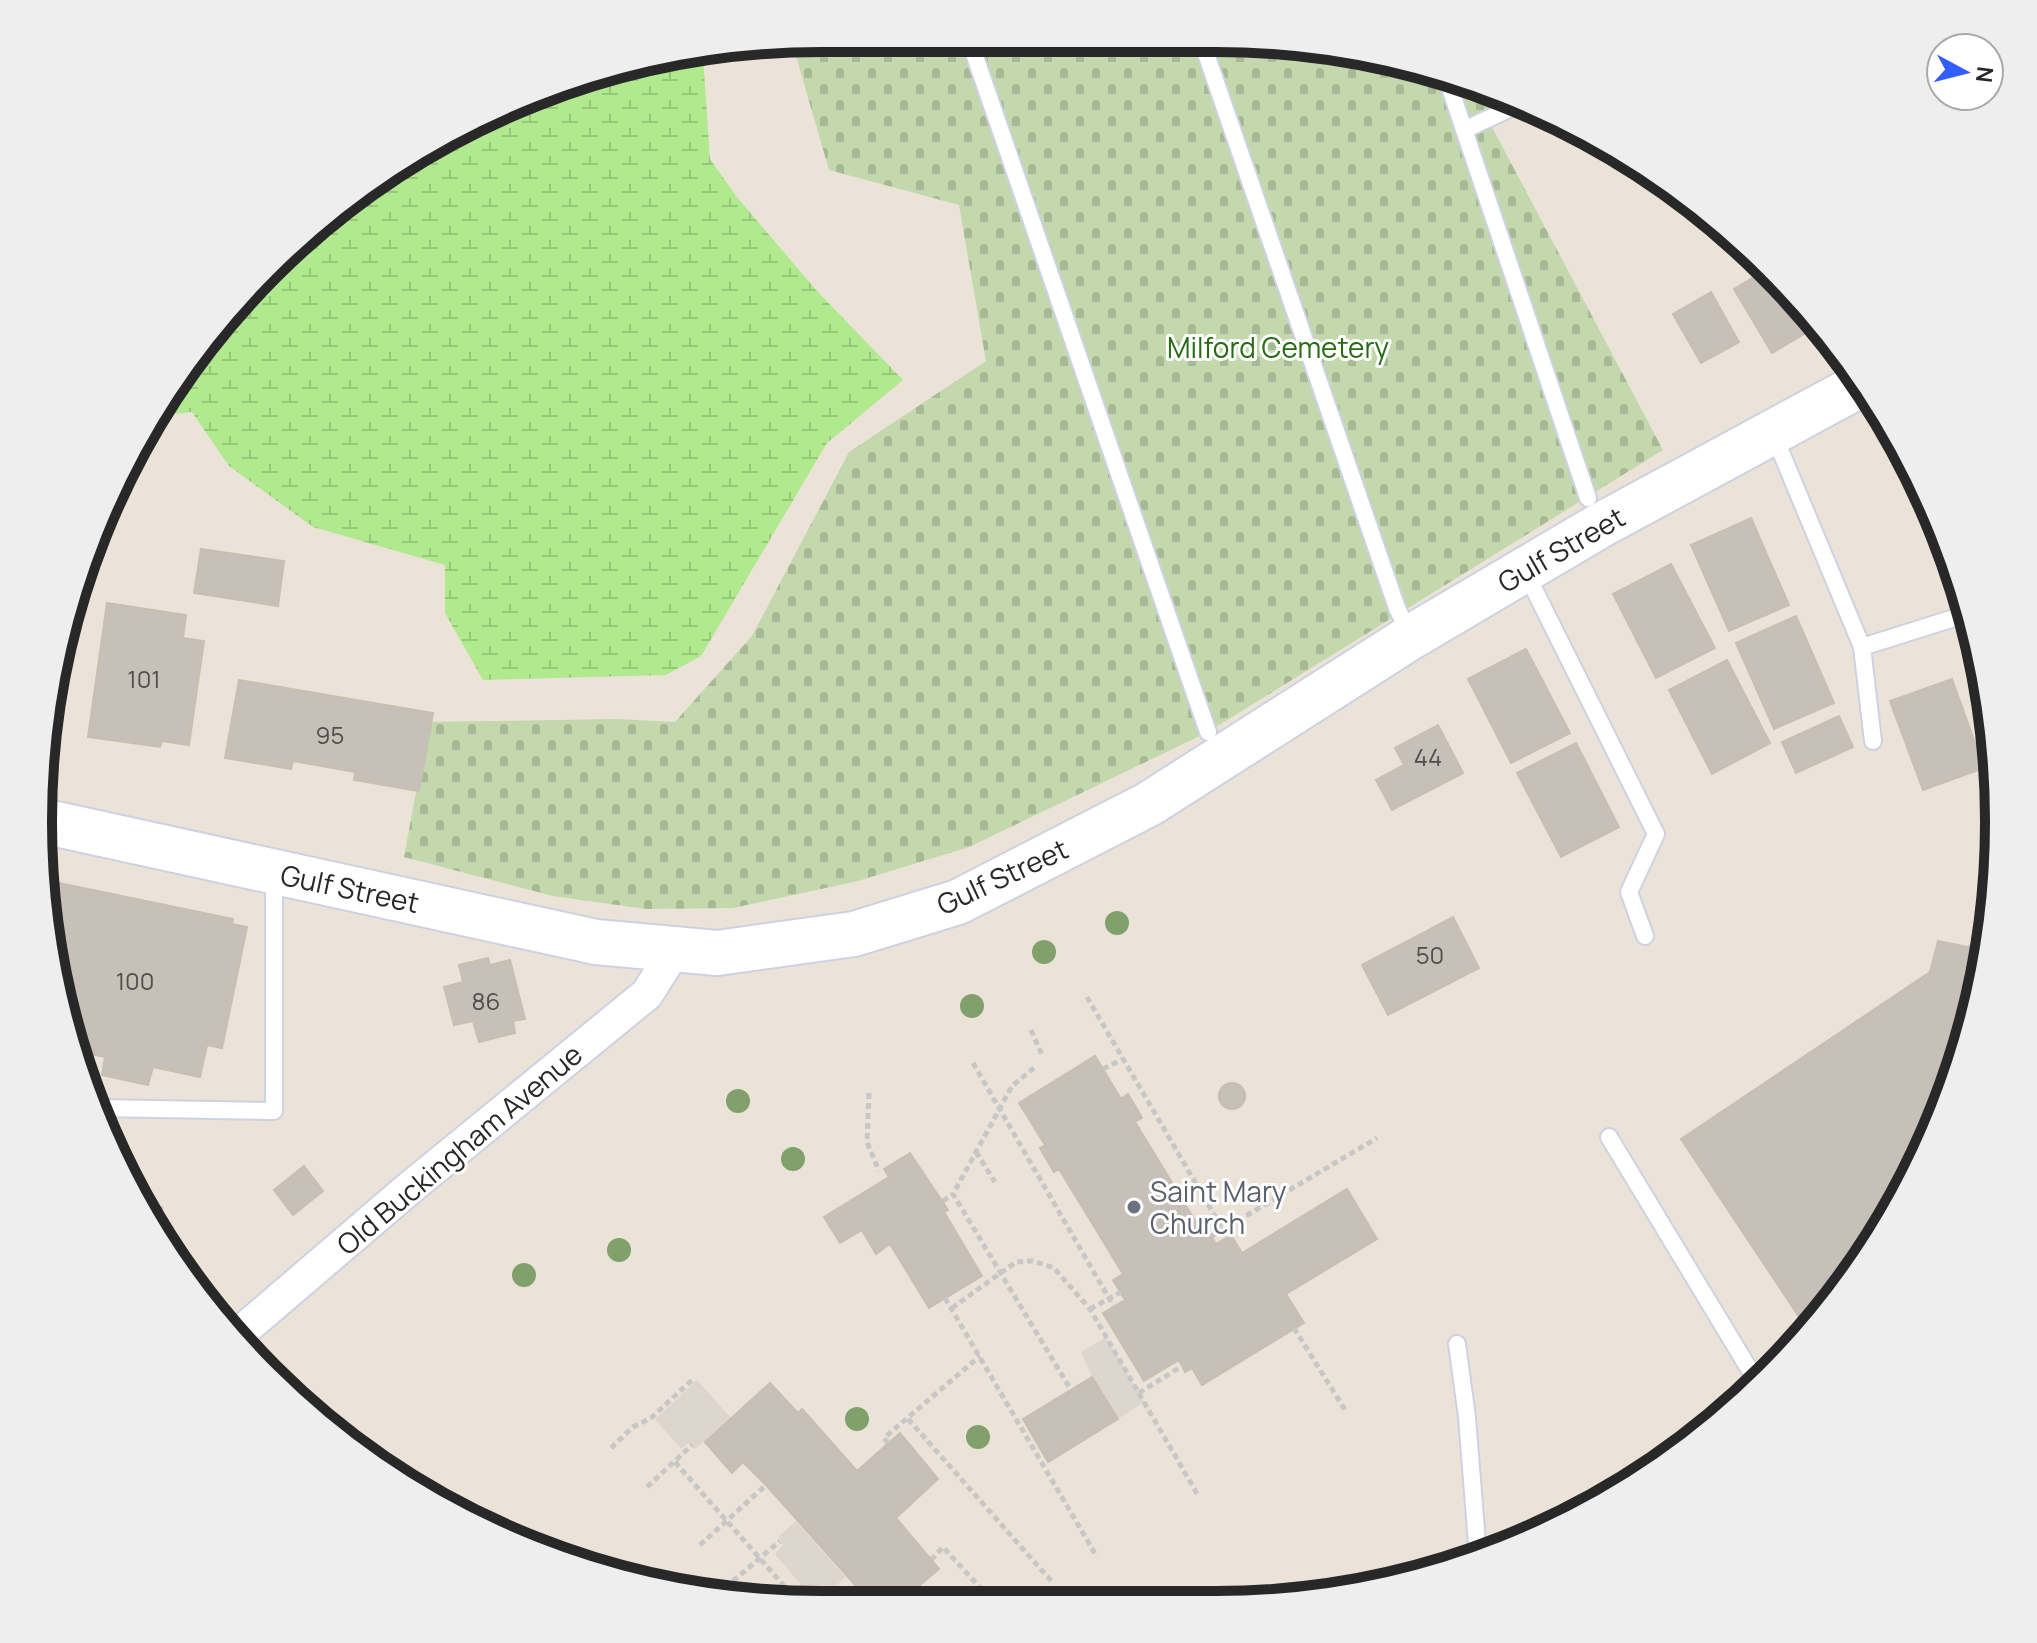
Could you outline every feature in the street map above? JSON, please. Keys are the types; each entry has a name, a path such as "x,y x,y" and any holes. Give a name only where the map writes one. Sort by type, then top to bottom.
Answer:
{"street":[{"name":"Gulf Street","path":"52,823 596,942 717,953 854,934 958,902 1183,784 1411,637 1525,570 1852,389"},
{"name":"Old Buckingham Avenue","path":"244,1330 406,1191 647,994 674,951"}],"lane":[{"path":"973,52 1208,732"},
{"path":"1205,52 1392,593 1411,637"},
{"path":"1450,89 1588,498"},
{"path":"1464,130 1507,110"},
{"path":"1773,432 1862,647 1873,741"},
{"path":"1525,570 1656,834 1629,892 1645,936"},
{"path":"1862,647 1957,617"},
{"path":"108,1108 274,1111 274,872"},
{"path":"1609,1137 1752,1373"},
{"path":"1457,1344 1467,1417 1477,1545"}],"path":[{"path":"1087,997 1223,1230"},
{"path":"1031,1030 1043,1057"},
{"path":"1103,1069 1123,1059"},
{"path":"973,1063 1114,1307"},
{"path":"943,1201 953,1194 1012,1086 1034,1068"},
{"path":"869,1093 867,1142 879,1171"},
{"path":"1212,1236 1377,1138"},
{"path":"976,1152 995,1182"},
{"path":"953,1194 1071,1390"},
{"path":"952,1308 1016,1262 1033,1261 1054,1268 1090,1309 1199,1497"},
{"path":"1090,1309 1121,1292"},
{"path":"945,1298 1097,1557"},
{"path":"1294,1328 1345,1410"},
{"path":"888,1443 884,1438 980,1356"},
{"path":"1139,1393 1182,1366"},
{"path":"611,1448 633,1427 651,1418 692,1380 695,1383"},
{"path":"908,1419 1053,1583"},
{"path":"647,1487 692,1445"},
{"path":"675,1462 787,1590"},
{"path":"700,1545 766,1485"},
{"path":"733,1581 780,1541"},
{"path":"931,1560 943,1547 983,1591"}],"green space":[{"name":"Milford Cemetery","path":"795,53 1266,54 1366,67 1463,93 1495,105 1483,110 1663,450 1208,732 969,847 858,881 733,908 646,909 553,896 404,857 429,722 618,719 675,722 752,636 849,452 986,361 959,205 829,170"},
{"path":"704,62 710,159 736,196 816,290 903,380 827,443 701,656 666,675 483,680 445,613 445,565 313,527 229,466 192,412 169,414 211,353 243,314 314,243 394,182 481,131 527,111 622,78"}],"shaded area":[{"path":"1106,1337 1144,1402 1118,1419 1092,1377 1081,1352"},
{"path":"697,1380 731,1418 695,1449 689,1443 681,1449 655,1419"},
{"path":"796,1521 845,1577 831,1591 825,1591 821,1586 816,1591 805,1590 775,1554 783,1545 778,1537"}],"building":[{"path":"1758,275 1808,332 1772,353 1734,289"},
{"path":"1711,292 1739,342 1701,363 1673,314"},
{"path":"1751,518 1789,605 1729,631 1691,545"},
{"path":"201,549 284,561 278,606 194,593"},
{"path":"1671,564 1715,648 1656,678 1613,594"},
{"path":"107,603 186,615 183,638 204,641 189,745 162,741 160,747 88,737"},
{"path":"1796,616 1834,703 1774,729 1736,643"},
{"path":"1526,649 1570,733 1511,763 1468,679"},
{"path":"1727,660 1770,743 1712,774 1669,690"},
{"path":"1952,679 1983,768 1923,790 1890,701"},
{"path":"239,680 433,713 419,791 354,780 355,772 293,761 291,769 225,758"},
{"path":"1839,716 1853,747 1796,773 1782,742"},
{"path":"1438,725 1463,773 1392,810 1376,780 1404,765 1395,748"},
{"path":"1576,743 1619,827 1561,857 1517,773"},
{"path":"59,883 233,919 232,924 247,927 222,1048 207,1045 200,1077 153,1067 148,1085 102,1075 105,1057 88,1054 78,1021 67,972 56,896"},
{"path":"1453,917 1479,968 1388,1015 1362,965"},
{"path":"1938,941 1967,947 1975,942 1959,1021 1944,1069 1906,1162 1855,1249 1801,1320 1681,1139 1930,972"},
{"path":"488,958 490,965 510,960 525,1019 513,1021 515,1033 479,1042 473,1021 454,1025 444,987 463,982 459,965"},
{"name":"Saint Mary Church","path":"1095,1056 1121,1099 1128,1094 1142,1118 1135,1122 1199,1227 1204,1224 1216,1244 1231,1235 1242,1253 1347,1189 1377,1239 1286,1294 1304,1323 1202,1385 1192,1368 1185,1372 1179,1360 1144,1381 1103,1313 1125,1300 1113,1280 1123,1274 1059,1169 1054,1172 1040,1148 1045,1145 1019,1103"},
{"path":"1232,1083 1241,1087 1245,1096 1241,1105 1232,1109 1223,1105 1219,1096 1223,1087"},
{"path":"910,1153 948,1210 944,1212 982,1276 929,1308 890,1244 876,1254 862,1230 840,1243 824,1217 889,1177 884,1169"},
{"path":"304,1166 323,1191 293,1215 274,1190"},
{"path":"1092,1377 1118,1419 1048,1462 1023,1419"},
{"path":"770,1383 798,1413 802,1409 857,1471 900,1433 938,1479 896,1518 939,1569 913,1591 897,1588 893,1591 860,1591 743,1462 732,1473 705,1442"}],"place":[{"name":"Saint Mary Church","path":"1134,1207"}]}
